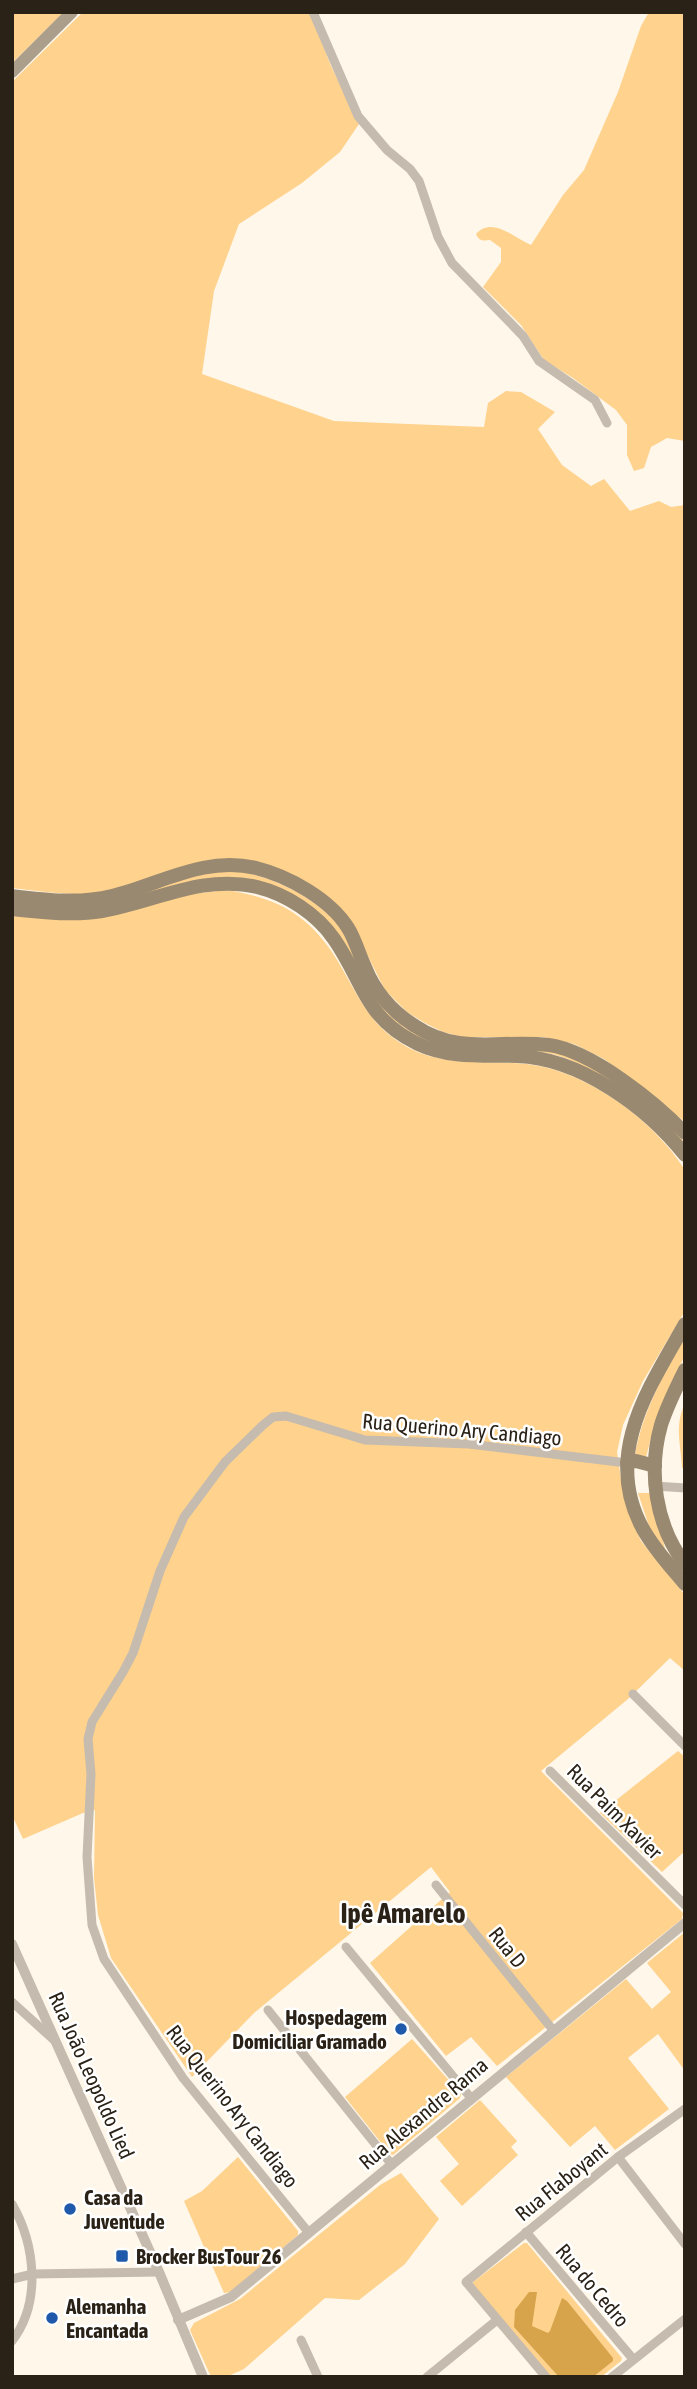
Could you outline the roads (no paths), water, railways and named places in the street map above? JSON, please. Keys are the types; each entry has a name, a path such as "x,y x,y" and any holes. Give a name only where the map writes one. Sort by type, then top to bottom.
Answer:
{"main road":[{"path":"12,72 72,12"},
{"path":"12,896 92,900 129,892 202,866 238,865 274,874 310,893 339,917 353,936 375,989 397,1013 418,1028 446,1041 461,1044 530,1044 577,1052 613,1074 685,1133"},
{"path":"12,909 65,913 99,912 186,888 224,883 269,891 295,903 323,926 339,947 364,996 382,1019 401,1034 418,1044 444,1053 534,1057 570,1066 616,1093 651,1119 685,1155"},
{"path":"685,1324 643,1398 634,1423 627,1463 635,1512 643,1529 685,1584"},
{"path":"685,1370 661,1427 654,1466 655,1486 664,1528 676,1553 685,1564"},
{"path":"627,1463 636,1461 654,1466"},
{"path":"629,1486 655,1486"}],"street":[{"path":"313,12 358,116 387,150 410,169 419,181 438,237 452,263 523,336 539,360 595,400 607,423"},
{"name":"Rua Querino Ary Candiago","path":"309,2233 183,2077 104,1959 92,1925 89,1905 88,1739 92,1722 132,1653 160,1571 184,1517 225,1462 273,1417 286,1416 365,1440 469,1444 627,1463"},
{"path":"655,1486 685,1488"},
{"path":"633,1695 685,1746"},
{"name":"Rua Paim Xavier","path":"550,1771 685,1905"},
{"name":"Rua D","path":"436,1885 553,2030"},
{"name":"Rua Alexandre Rama","path":"178,2320 232,2297 685,1923"},
{"name":"Rua João Leopoldo Lied","path":"12,1944 159,2272 203,2377"},
{"path":"346,1947 471,2098"},
{"path":"12,2002 55,2041"},
{"path":"268,2010 392,2165"},
{"name":"Rua Flaboyant","path":"497,2320 467,2286 468,2279 618,2157 685,2109"},
{"path":"618,2157 685,2244"},
{"path":"12,2204 27,2240 33,2274 24,2323 12,2340"},
{"name":"Rua do Cedro","path":"526,2232 633,2360"},
{"path":"12,2279 33,2274 159,2272"},
{"path":"612,2377 685,2319"},
{"path":"427,2377 497,2320 546,2377"},
{"path":"301,2340 318,2377"}],"place":[{"name":"Hospedagem Domiciliar Gramado","path":"401,2029"},
{"name":"Casa da Juventude","path":"70,2209"},
{"name":"Brocker BusTour 26","path":"122,2256"},
{"name":"Alemanha Encantada","path":"52,2318"}],"district":[{"name":"Ipê Amarelo","path":"403,1913"}]}
